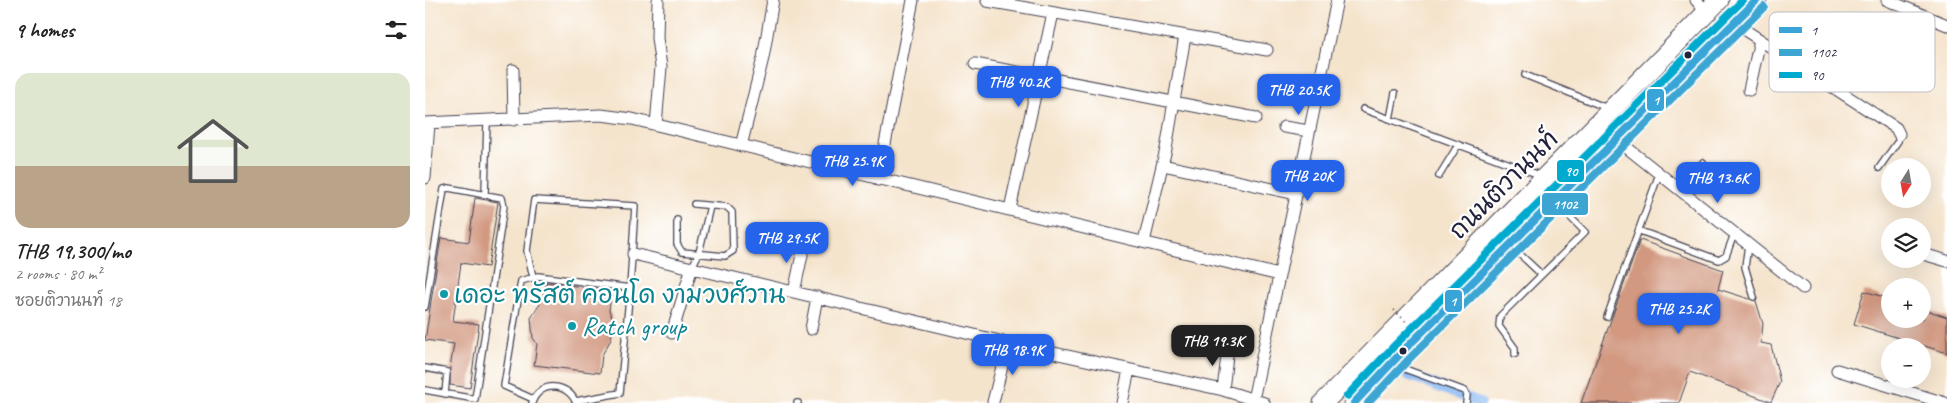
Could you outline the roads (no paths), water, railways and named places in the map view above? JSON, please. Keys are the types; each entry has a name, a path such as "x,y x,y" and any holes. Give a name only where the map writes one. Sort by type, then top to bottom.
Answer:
{"main road":[{"name":"ถนนติวานนท์","path":"1354,403 1757,0"},
{"name":"ถนนติวานนท์","path":"1323,403 1611,110 1707,4"}],"street":[{"path":"656,125 661,68 657,38 658,0"},
{"path":"741,146 763,58 773,0"},
{"path":"878,180 913,0"},
{"path":"633,254 1008,343 1223,390 1259,401 1279,275 1337,0"},
{"path":"1887,0 1917,12"},
{"path":"987,1 1267,50"},
{"path":"1010,209 1053,13"},
{"path":"1935,19 1947,24"},
{"path":"1734,23 1769,46"},
{"path":"1144,242 1163,165 1185,36"},
{"path":"1749,90 1760,40"},
{"path":"975,64 1256,118"},
{"path":"513,70 514,120"},
{"path":"1841,92 1897,128 1899,134"},
{"path":"425,178 427,124 601,115 656,125 878,180 1010,209 1279,275"},
{"path":"1284,127 1309,131"},
{"path":"1616,139 1803,288"},
{"path":"1163,165 1296,194"},
{"path":"794,292 805,241"},
{"path":"1931,256 1947,261"},
{"path":"672,333 692,267"},
{"path":"811,329 817,298"},
{"path":"993,402 1008,343"},
{"path":"1223,390 1228,347"},
{"path":"1122,403 1129,370"},
{"path":"1837,370 1945,403"}],"lane":[{"path":"1525,75 1611,110"},
{"path":"1390,119 1395,93"},
{"path":"1363,109 1545,178"},
{"path":"485,194 487,121"},
{"path":"1879,168 1898,141 1899,134"},
{"path":"1439,176 1458,145"},
{"path":"1680,190 1703,162"},
{"path":"1607,317 1659,174"},
{"path":"425,307 444,189 449,188 502,198 505,206 475,399 425,390"},
{"path":"533,277 527,251 534,200 635,206 633,254 630,288 620,393 576,402 566,389 551,386 538,393 533,401 504,386 521,281 538,276 630,288"},
{"path":"1515,354 1515,348 1499,326 1499,320 1504,311 1585,232 1554,201"},
{"path":"677,220 679,250 682,252 725,256 733,251 732,212 727,207 694,204"},
{"path":"692,267 699,254 710,206"},
{"path":"1639,231 1719,260 1726,256 1734,234"},
{"path":"1510,245 1541,274"},
{"path":"1748,245 1745,267 1754,298"},
{"path":"1391,365 1465,391 1467,395 1466,403"},
{"path":"425,368 447,372 445,394"}],"waterway":[{"path":"1404,373 1480,403"}],"place":[{"name":"เดอะ ทรัสต์ คอนโด งามวงศ์วาน","path":"444,294"},
{"name":"Ratch group","path":"572,326"}]}
